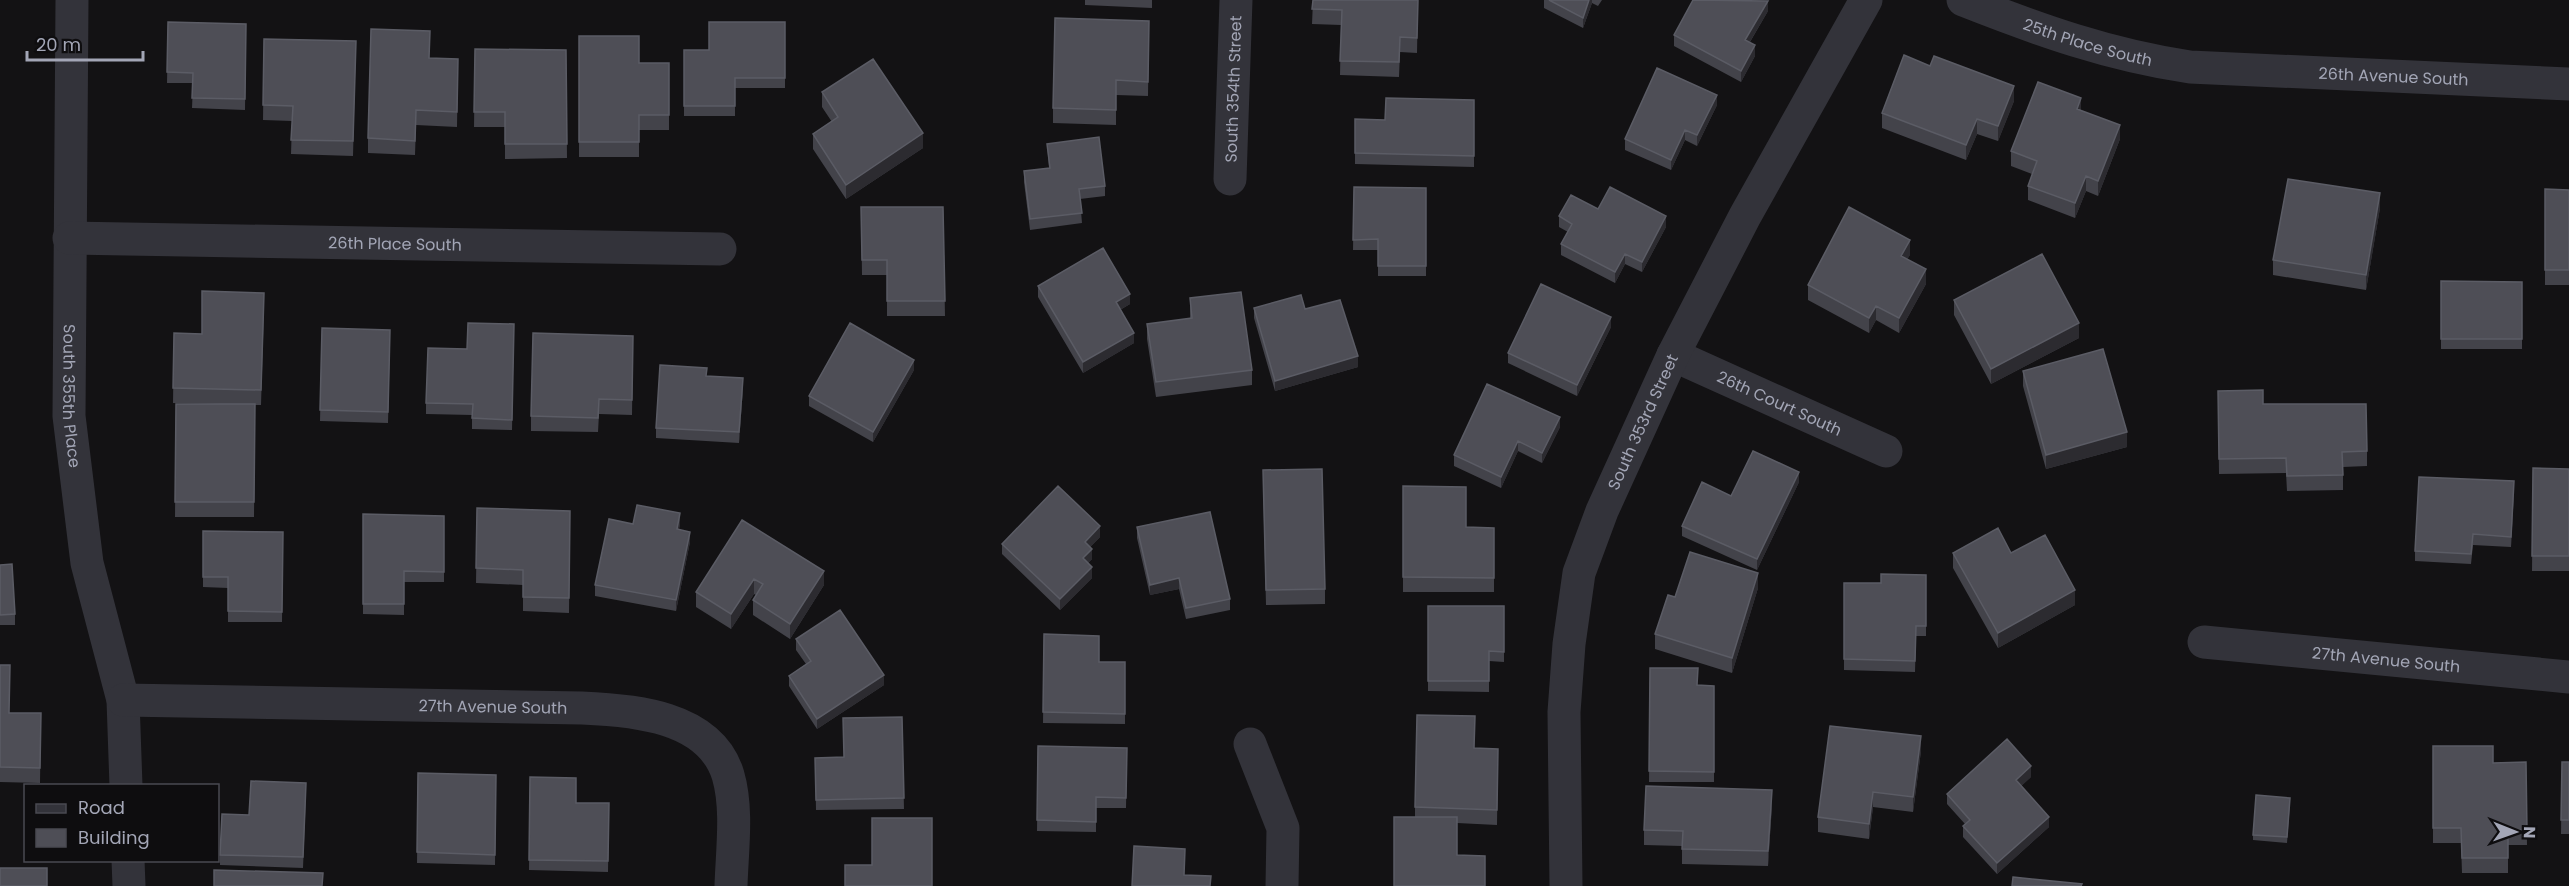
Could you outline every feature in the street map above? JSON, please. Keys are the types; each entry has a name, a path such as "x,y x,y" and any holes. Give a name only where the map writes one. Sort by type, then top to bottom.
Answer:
{"street":[{"name":"South 355th Place","path":"72,0 69,416 76,492 87,562 123,700 126,784"},
{"name":"South 354th Street","path":"1230,179 1236,0"},
{"name":"South 353rd Street","path":"1566,886 1564,712 1569,644 1580,573 1602,511 1673,355 1745,216 1866,0"},
{"name":"25th Place South","path":"1963,0 2051,34 2096,48 2135,58 2217,69"},
{"name":"26th Avenue South","path":"2217,69 2569,84"},
{"name":"26th Place South","path":"69,238 720,249"},
{"name":"26th Court South","path":"1673,355 1886,451"},
{"name":"27th Avenue South","path":"2204,642 2569,677"},
{"name":"27th Avenue South","path":"123,700 604,708 666,720 701,738 714,750 726,769 732,794 733,815 731,886"},
{"path":"1250,744 1283,828 1282,886"},
{"path":"128,862 129,886"}],"building":[{"path":"1313,0 1418,0 1417,38 1400,37 1399,62 1340,61 1342,10 1312,9"},
{"path":"1549,0 1589,0 1583,18"},
{"path":"1693,0 1768,1 1745,40 1755,45 1741,71 1674,35"},
{"path":"1055,18 1149,21 1148,82 1116,80 1116,110 1053,108"},
{"path":"168,22 246,24 245,99 192,98 193,73 167,72"},
{"path":"709,22 785,22 785,78 735,78 735,106 684,106 684,50 709,50"},
{"path":"371,29 430,31 429,58 458,59 457,112 416,110 415,141 368,138"},
{"path":"579,36 639,36 639,63 669,63 669,115 639,115 639,142 579,142"},
{"path":"264,39 356,41 353,141 291,140 293,106 263,105"},
{"path":"475,49 566,50 567,144 505,144 505,112 474,112"},
{"path":"1904,55 1930,66 1934,56 2014,86 1998,126 1977,119 1966,145 1882,113"},
{"path":"873,59 923,133 846,185 813,134 838,117 822,92"},
{"path":"1657,68 1717,95 1697,135 1685,130 1671,160 1625,139"},
{"path":"2038,82 2081,98 2077,109 2120,125 2098,181 2086,176 2075,203 2028,186 2037,161 2011,151"},
{"path":"1386,98 1474,100 1474,156 1355,153 1355,119 1385,120"},
{"path":"1099,137 1105,186 1079,189 1082,213 1030,219 1024,171 1050,168 1047,144"},
{"path":"2288,179 2380,193 2366,275 2273,260"},
{"path":"1354,187 1426,188 1426,266 1378,266 1378,239 1353,240"},
{"path":"1610,187 1666,216 1642,262 1625,254 1615,272 1561,244 1572,224 1559,216 1571,195 1598,209"},
{"path":"2545,189 2569,190 2569,270 2545,270"},
{"path":"861,207 943,207 945,301 887,301 887,260 862,260"},
{"path":"1849,207 1910,240 1901,256 1926,269 1899,318 1876,306 1869,318 1808,285"},
{"path":"1103,248 1130,294 1116,302 1134,333 1083,362 1038,286"},
{"path":"2042,254 2079,323 1991,369 1954,300"},
{"path":"2441,281 2522,282 2522,339 2441,339"},
{"path":"1541,284 1611,317 1577,385 1508,353"},
{"path":"202,291 264,293 261,390 173,388 174,333 202,334"},
{"path":"1241,292 1252,370 1156,382 1147,324 1192,318 1190,298"},
{"path":"1301,295 1305,309 1340,300 1358,356 1275,381 1254,308"},
{"path":"468,323 514,324 512,420 472,418 473,404 426,403 428,348 467,349"},
{"path":"850,323 914,360 873,432 809,396"},
{"path":"322,328 390,330 388,412 320,410"},
{"path":"533,333 633,336 632,400 599,399 598,418 531,416"},
{"path":"2103,349 2127,432 2046,455 2023,371"},
{"path":"660,365 707,368 706,376 743,378 739,432 656,428"},
{"path":"1487,384 1560,417 1542,453 1518,441 1501,477 1454,455"},
{"path":"2263,390 2263,404 2366,404 2367,451 2342,452 2343,475 2287,476 2286,458 2219,459 2218,391"},
{"path":"176,404 255,404 254,502 175,502"},
{"path":"1753,451 1799,472 1757,559 1682,526 1702,482 1731,496"},
{"path":"2533,468 2569,469 2569,556 2532,556"},
{"path":"1322,469 1325,589 1266,590 1263,470"},
{"path":"2419,477 2514,481 2511,537 2473,534 2471,554 2415,551"},
{"path":"1058,486 1100,526 1085,542 1092,549 1083,558 1092,567 1060,599 1002,544"},
{"path":"1403,486 1466,487 1466,527 1494,528 1494,578 1403,577"},
{"path":"637,505 680,513 677,529 690,532 676,600 595,585 609,519 633,524"},
{"path":"477,508 570,511 569,598 523,597 523,570 476,568"},
{"path":"1210,512 1230,599 1186,608 1179,578 1150,585 1137,527"},
{"path":"363,514 444,516 444,572 404,571 404,604 363,604"},
{"path":"742,520 824,571 790,624 753,600 763,584 754,579 731,614 696,592"},
{"path":"1998,528 2011,553 2045,535 2075,590 1998,633 1953,553"},
{"path":"203,531 283,532 282,612 228,611 228,577 203,577"},
{"path":"1690,552 1758,573 1732,658 1655,634 1668,595 1675,597"},
{"path":"12,564 15,614 0,615 0,565"},
{"path":"1881,574 1926,575 1926,626 1916,626 1915,661 1844,659 1844,583 1881,583"},
{"path":"1428,606 1504,606 1504,652 1489,651 1489,681 1428,681"},
{"path":"840,610 884,675 817,719 789,676 811,661 796,639"},
{"path":"1044,634 1099,636 1099,662 1125,662 1125,714 1043,712"},
{"path":"0,665 10,665 9,713 41,713 40,768 0,767"},
{"path":"1650,668 1698,668 1697,685 1714,686 1714,772 1649,771"},
{"path":"1417,715 1475,716 1474,748 1498,749 1497,810 1415,807"},
{"path":"902,717 904,798 816,800 815,758 844,757 843,718"},
{"path":"1830,726 1921,736 1913,797 1873,792 1869,824 1818,817"},
{"path":"2007,739 2031,766 2016,780 2049,817 1997,863 1963,826 1970,820 1947,794"},
{"path":"1038,746 1127,748 1126,798 1096,797 1096,822 1037,820"},
{"path":"2433,746 2493,746 2493,763 2526,762 2527,830 2508,830 2508,858 2462,858 2461,828 2433,828"},
{"path":"2562,762 2569,762 2569,820 2561,820"},
{"path":"418,773 496,775 495,855 417,852"},
{"path":"530,777 576,778 576,803 609,803 608,861 529,860"},
{"path":"251,781 306,783 303,857 220,855 222,814 249,815"},
{"path":"1646,786 1772,790 1768,851 1682,849 1683,831 1644,830"},
{"path":"2256,795 2290,798 2287,837 2253,835"},
{"path":"1394,817 1457,817 1457,855 1485,856 1485,886 1394,886"},
{"path":"872,818 932,818 932,886 845,886 845,865 872,865"},
{"path":"1134,846 1185,849 1184,875 1211,876 1210,886 1132,886"},
{"path":"0,868 47,868 47,886 0,886"},
{"path":"214,870 323,873 322,886 214,886"},
{"path":"2013,877 2082,884 2081,886 2012,886"}]}
